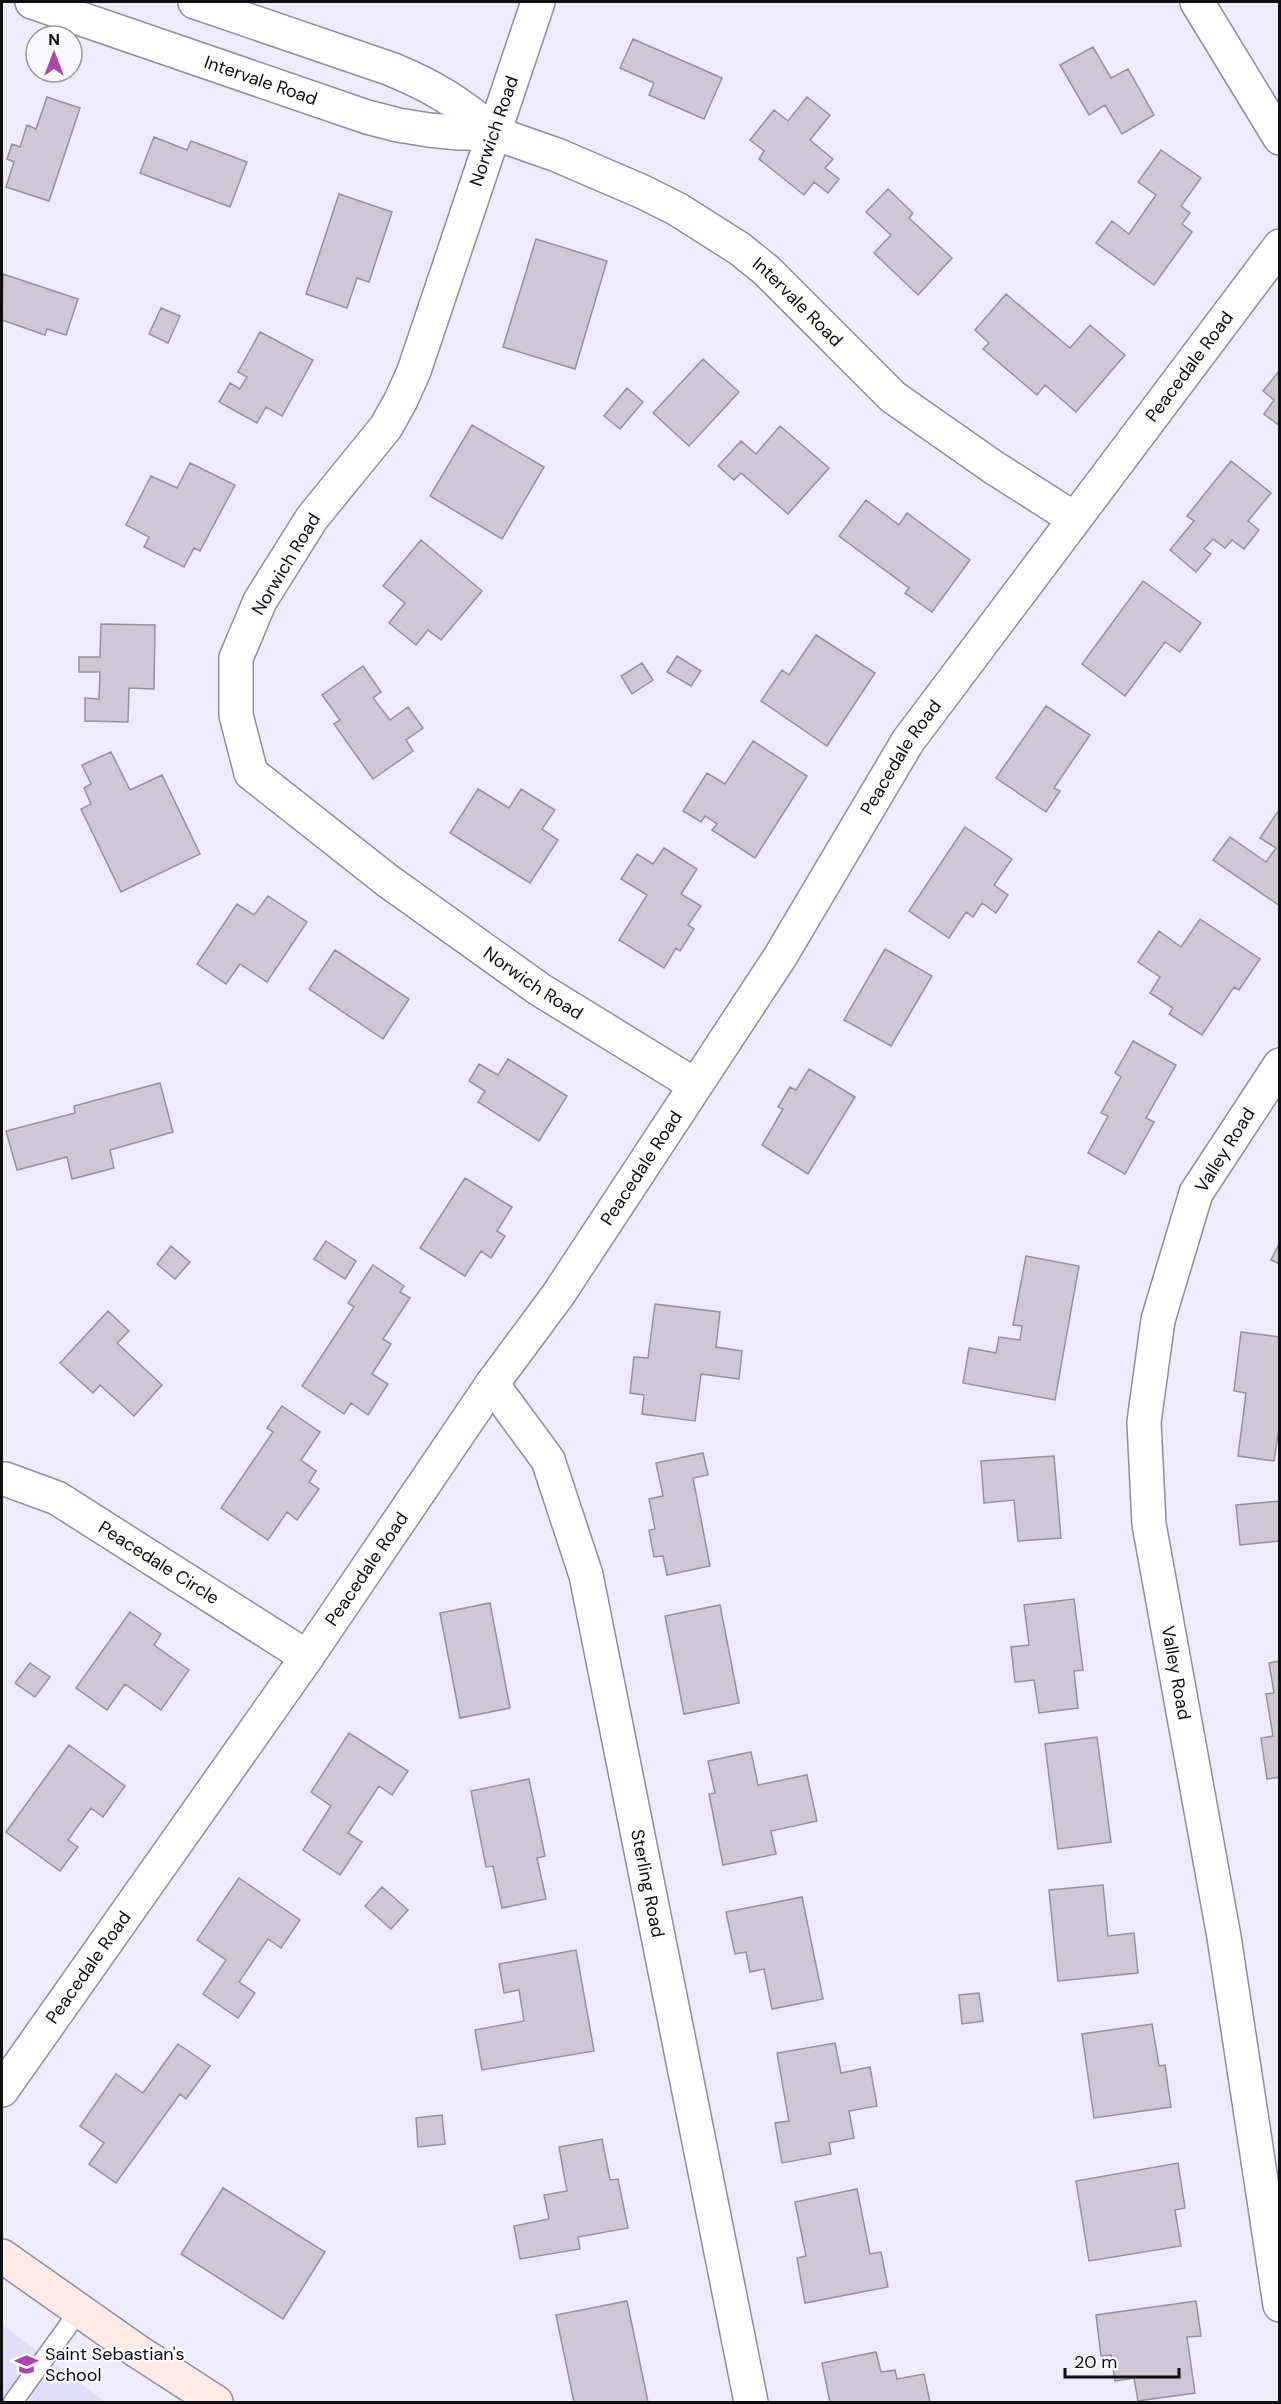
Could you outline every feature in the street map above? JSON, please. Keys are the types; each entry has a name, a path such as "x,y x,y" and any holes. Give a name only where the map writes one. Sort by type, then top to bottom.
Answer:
{"main road":[{"path":"2,2256 216,2403"}],"street":[{"name":"Intervale Road","path":"32,2 398,126 459,133 494,133 611,177 677,209 709,228 766,270 893,397 993,467 1073,518"},
{"name":"Intervale Road","path":"195,2 392,69 422,82 449,96 494,133"},
{"name":"Norwich Road","path":"538,2 414,370 386,427 312,518 260,601 236,658 236,716 251,773 388,881 539,989 695,1085"},
{"path":"1197,2 1280,138"},
{"name":"Peacedale Road","path":"2,2090 307,1657 492,1384 558,1295 780,957 908,741 1073,518 1280,246"},
{"name":"Valley Road","path":"1280,1065 1196,1193 1158,1320 1144,1422 1149,1524 1224,1937 1280,2305"},
{"name":"Sterling Road","path":"492,1384 548,1460 586,1575 751,2403"},
{"name":"Peacedale Circle","path":"5,1479 57,1498 307,1657"}],"lane":[{"path":"21,2400 79,2311"}],"shaded area":[{"name":"Saint Sebastian's School","path":"2,2325 105,2402 2,2402"}],"building":[{"path":"633,39 722,78 704,119 649,95 654,83 620,68"},
{"path":"1093,47 1111,78 1128,69 1154,115 1122,134 1105,105 1089,115 1060,65"},
{"path":"47,97 80,108 49,201 6,187 14,162 7,159 12,144 20,147 27,125 36,129"},
{"path":"807,97 830,115 810,140 833,159 825,168 839,179 828,193 814,182 804,195 759,159 764,151 750,140 774,110 788,121"},
{"path":"154,137 187,150 191,141 247,162 230,207 140,173"},
{"path":"1161,150 1201,178 1181,206 1190,213 1182,224 1192,232 1154,285 1096,243 1112,221 1129,234 1156,195 1138,182"},
{"path":"888,189 913,213 909,218 952,258 918,295 874,253 891,235 866,212"},
{"path":"339,194 392,212 369,282 357,278 347,308 306,294"},
{"path":"536,239 607,261 575,369 503,347"},
{"path":"3,274 78,299 66,335 47,329 45,335 2,320"},
{"path":"1006,294 1070,348 1090,325 1125,355 1076,412 1045,385 1037,395 983,349 989,343 975,330"},
{"path":"161,308 180,316 168,343 149,334"},
{"path":"260,332 313,360 282,416 266,407 257,423 219,402 230,383 240,389 247,377 238,372"},
{"path":"703,359 739,392 689,446 653,413"},
{"path":"1280,370 1280,426 1264,414 1274,400 1263,391"},
{"path":"627,388 643,402 620,429 604,416"},
{"path":"472,425 544,467 502,539 430,496"},
{"path":"780,426 829,468 788,514 741,473 734,480 718,466 741,441 756,454"},
{"path":"1231,461 1271,493 1248,521 1259,530 1244,549 1232,540 1225,548 1213,539 1204,549 1211,554 1196,572 1170,550 1194,521 1187,516"},
{"path":"190,463 235,485 200,551 194,548 184,567 144,547 149,537 126,525 151,476 177,488"},
{"path":"866,500 899,525 907,513 970,560 932,612 905,593 909,588 839,536"},
{"path":"421,540 482,591 441,640 428,630 416,645 389,623 405,603 383,586"},
{"path":"1143,581 1201,623 1180,652 1165,642 1125,696 1082,664"},
{"path":"101,624 155,625 154,689 129,688 128,722 85,721 85,698 99,699 100,672 79,672 79,657 100,657"},
{"path":"816,635 875,673 827,746 761,701 782,670 789,675"},
{"path":"677,656 701,671 691,686 667,672"},
{"path":"642,663 653,680 632,694 621,676"},
{"path":"363,666 381,692 373,698 390,720 408,707 423,728 406,740 413,751 373,779 334,724 340,720 322,695"},
{"path":"1046,706 1090,735 1054,788 1060,791 1046,812 996,778"},
{"path":"753,741 807,776 755,858 712,830 717,824 705,816 701,822 683,811 707,773 725,784"},
{"path":"111,752 130,790 162,775 200,854 121,892 81,809 91,804 84,788 91,784 82,765"},
{"path":"478,789 509,808 521,789 555,810 542,829 558,840 530,883 450,833"},
{"path":"1279,810 1280,906 1213,860 1230,837 1266,862 1276,848 1260,838"},
{"path":"965,827 1012,859 994,885 1008,895 996,913 982,903 973,917 966,912 949,938 909,911"},
{"path":"664,848 697,869 681,894 701,906 688,925 694,929 680,951 676,948 664,968 619,940 647,895 621,879 637,854 653,864"},
{"path":"268,896 307,922 267,982 240,964 226,984 197,964 237,904 254,915"},
{"path":"1200,919 1260,959 1239,990 1234,987 1202,1035 1169,1014 1173,1008 1150,993 1160,977 1138,962 1159,931 1181,947"},
{"path":"885,949 932,976 891,1046 844,1020"},
{"path":"335,950 409,999 383,1039 309,989"},
{"path":"1133,1041 1176,1065 1146,1118 1154,1122 1125,1174 1088,1153 1108,1116 1101,1113 1121,1077 1115,1073"},
{"path":"508,1059 567,1096 539,1141 478,1102 485,1091 469,1081 479,1064 498,1075"},
{"path":"809,1069 855,1097 808,1174 762,1145 783,1109 778,1107 790,1087 796,1090"},
{"path":"160,1083 173,1132 110,1150 114,1168 72,1179 67,1157 17,1170 6,1131 75,1113 74,1106"},
{"path":"465,1178 512,1207 497,1231 505,1236 491,1258 481,1251 465,1276 420,1248"},
{"path":"326,1241 356,1261 345,1279 314,1259"},
{"path":"1280,1242 1280,1264 1271,1260"},
{"path":"171,1246 190,1262 175,1279 157,1264"},
{"path":"1026,1256 1079,1266 1055,1400 963,1383 969,1348 996,1353 999,1337 1020,1340 1022,1326 1013,1325"},
{"path":"373,1265 404,1286 400,1292 410,1298 383,1339 391,1344 372,1374 388,1384 368,1415 351,1403 344,1414 302,1386 354,1307 348,1303"},
{"path":"655,1304 720,1312 716,1347 742,1351 739,1379 701,1374 695,1421 642,1414 644,1395 630,1393 634,1357 648,1358"},
{"path":"108,1311 129,1331 117,1343 162,1385 134,1416 100,1385 93,1393 60,1363"},
{"path":"1241,1332 1280,1337 1280,1421 1274,1461 1238,1456 1246,1393 1234,1391"},
{"path":"282,1406 320,1432 301,1460 316,1471 309,1482 319,1489 297,1520 287,1512 268,1540 221,1508 273,1432 267,1428"},
{"path":"703,1453 708,1475 693,1478 710,1566 667,1575 663,1556 654,1557 649,1530 655,1529 649,1499 663,1496 656,1463"},
{"path":"1054,1456 1061,1538 1018,1541 1014,1500 984,1503 981,1461"},
{"path":"1280,1501 1280,1541 1240,1545 1236,1505"},
{"path":"1074,1599 1083,1670 1074,1671 1078,1708 1039,1713 1034,1680 1015,1682 1011,1647 1029,1645 1024,1605"},
{"path":"490,1603 510,1708 460,1718 440,1613"},
{"path":"720,1605 739,1703 684,1714 665,1616"},
{"path":"130,1612 161,1634 154,1645 189,1670 161,1710 125,1684 107,1710 76,1688"},
{"path":"1280,1661 1280,1777 1267,1779 1261,1738 1273,1736 1266,1694 1274,1693 1269,1663"},
{"path":"30,1663 50,1677 35,1697 15,1683"},
{"path":"349,1733 408,1771 392,1795 379,1786 348,1833 362,1842 340,1875 303,1850 331,1806 311,1792"},
{"path":"1097,1737 1111,1842 1058,1849 1045,1744"},
{"path":"69,1745 125,1786 103,1817 91,1808 68,1840 78,1847 60,1871 6,1832"},
{"path":"751,1752 758,1785 807,1775 817,1821 771,1831 776,1854 723,1865 709,1794 715,1793 708,1761"},
{"path":"529,1779 545,1856 537,1858 546,1899 502,1908 493,1866 486,1867 471,1791"},
{"path":"239,1878 300,1920 281,1948 268,1939 239,1982 255,1993 238,2018 203,1994 226,1960 197,1940"},
{"path":"1103,1885 1108,1936 1134,1933 1138,1973 1058,1981 1049,1890"},
{"path":"382,1887 408,1910 391,1929 365,1906"},
{"path":"802,1897 823,1999 772,2009 764,1969 750,1972 746,1952 735,1954 726,1912"},
{"path":"576,1950 594,2051 482,2070 475,2030 524,2021 519,1990 504,1993 499,1964"},
{"path":"979,1993 983,2021 962,2024 959,1995"},
{"path":"1152,2024 1159,2066 1165,2065 1171,2107 1094,2118 1082,2034"},
{"path":"835,2043 841,2073 870,2067 877,2106 849,2111 854,2138 829,2143 831,2154 782,2163 775,2123 789,2121 777,2053"},
{"path":"178,2044 210,2066 186,2099 180,2094 116,2183 89,2164 104,2143 80,2126 116,2074 143,2093"},
{"path":"442,2115 445,2144 418,2147 416,2118"},
{"path":"602,2139 610,2180 618,2179 628,2228 578,2237 580,2249 520,2259 514,2226 549,2219 544,2195 567,2191 559,2147"},
{"path":"1178,2163 1185,2208 1175,2210 1181,2246 1089,2261 1076,2181"},
{"path":"223,2188 325,2252 283,2319 181,2254"},
{"path":"857,2189 870,2254 881,2252 888,2287 805,2303 797,2258 806,2256 795,2202"},
{"path":"627,2301 648,2402 574,2402 556,2315"},
{"path":"1196,2301 1201,2336 1187,2337 1195,2393 1138,2401 1134,2378 1115,2381 1111,2355 1101,2356 1096,2315"},
{"path":"876,2352 881,2372 895,2370 897,2379 924,2374 930,2402 830,2402 822,2363"}],"place":[{"name":"Saint Sebastian's School","path":"27,2364"}]}
